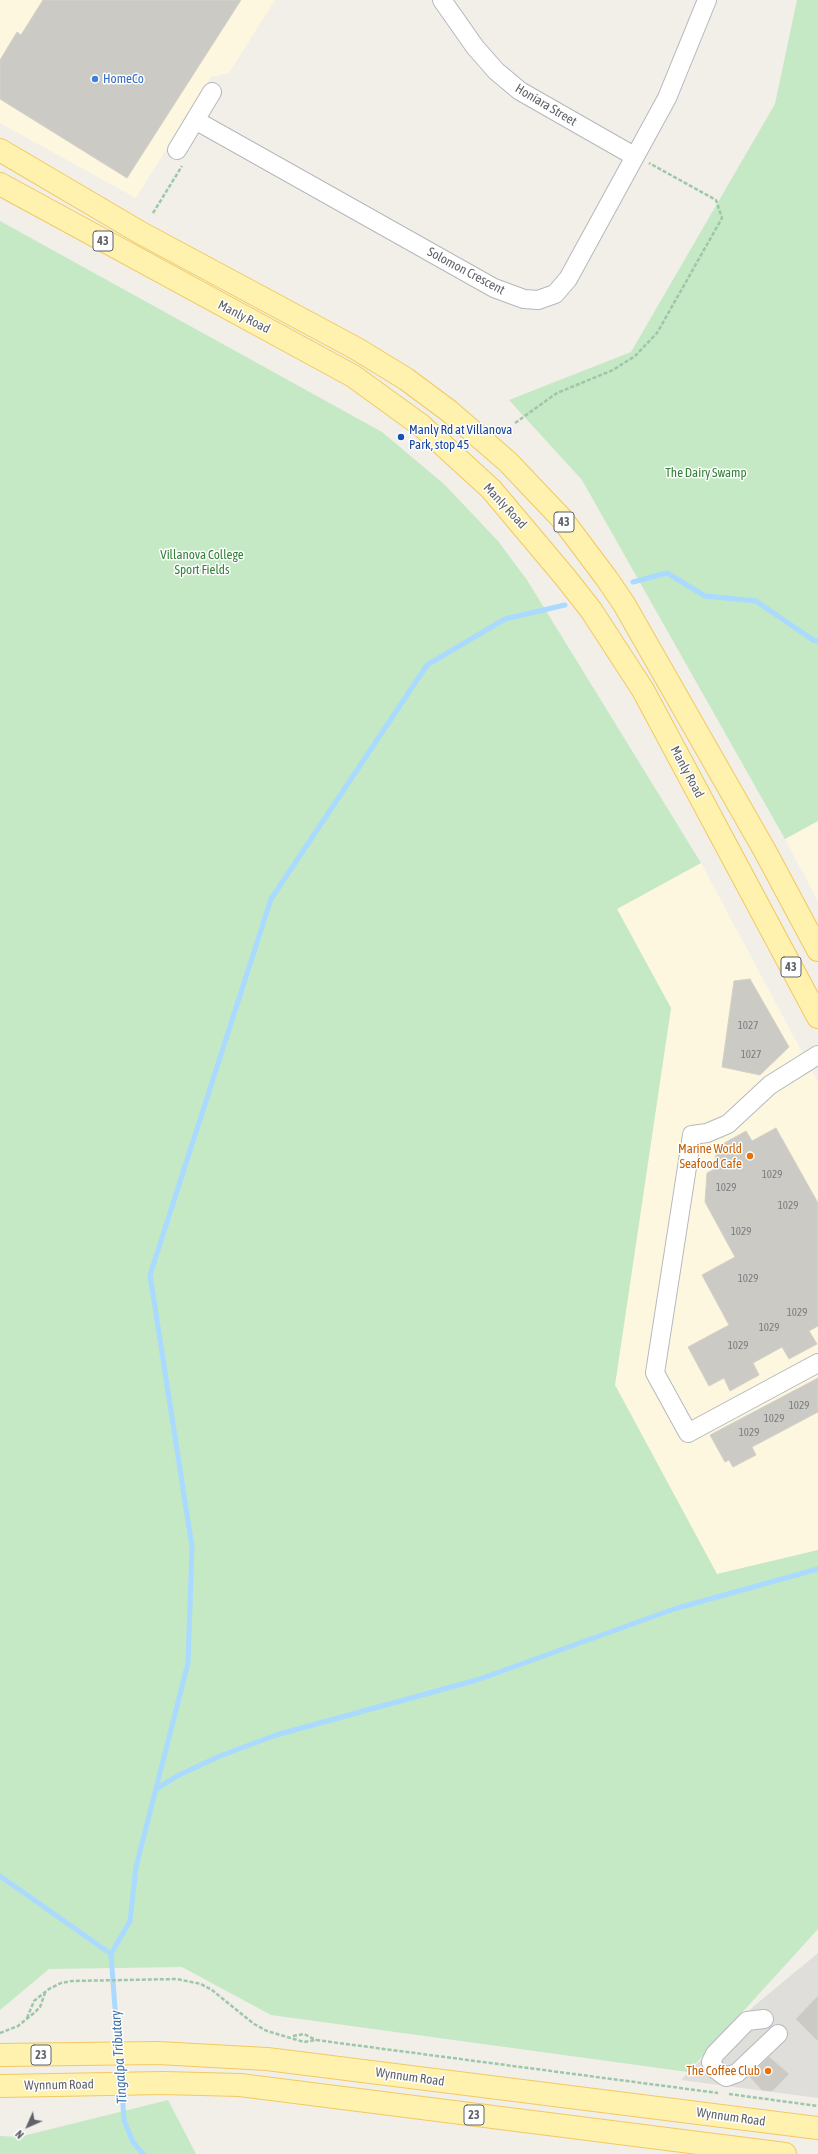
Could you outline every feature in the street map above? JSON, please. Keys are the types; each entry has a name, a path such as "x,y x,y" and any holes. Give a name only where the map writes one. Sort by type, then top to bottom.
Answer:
{"main road":[{"name":"Manly Road","path":"0,150 141,233 358,349 406,379 449,411 508,462 562,519 620,598 765,851 818,950"},
{"name":"Manly Road","path":"0,184 353,376 422,426 490,489 570,582 595,617 642,690 818,1017"},
{"name":"Wynnum Road","path":"0,2055 158,2053 267,2059 818,2128"},
{"name":"Wynnum Road","path":"0,2086 163,2083 240,2085 299,2091 785,2154"}],"street":[{"name":"Honiara Street","path":"442,0 475,47 496,71 520,91 634,156"},
{"name":"Solomon Crescent","path":"196,120 494,288 524,299 538,300 555,294 568,279 667,98 707,0"},
{"path":"182,155 196,120 212,92"},
{"path":"818,1055 770,1085 728,1124 707,1133 692,1135 655,1373 688,1433 818,1363"},
{"path":"764,2019 747,2021 715,2054 711,2062 715,2069 726,2077 737,2072 778,2034"}],"path":[{"path":"152,213 182,155"},
{"path":"515,423 557,393 613,370 635,356 657,333 722,218 716,200 634,156"},
{"path":"27,2018 34,2001 61,1983 72,1981 177,1979 201,1984 212,1990 254,2024 267,2032 292,2037 304,2042 316,2040 818,2106"},
{"path":"0,2033 18,2026 40,2007 45,1994"},
{"path":"292,2037 304,2034 316,2040"}],"shaded area":[{"name":"HomeCo","path":"0,0 275,0 229,73 211,77 136,198 0,123"},
{"path":"818,821 818,901 785,839"},
{"path":"701,863 818,1082 818,1550 717,1574 615,1385 671,1008 617,909"},
{"path":"818,1953 818,2098 681,2080 754,2006"}],"green space":[{"name":"The Dairy Swamp","path":"797,0 818,0 818,821 785,839 582,480 509,400 631,352 775,104"},
{"name":"Villanova College Sport Fields","path":"0,221 382,432 444,484 498,541 527,580 701,863 617,909 671,1008 615,1385 717,1574 818,1550 818,1929 688,2072 271,2015 182,1967 49,1969 0,2010"},
{"path":"168,2100 196,2154 0,2154 0,2136 19,2137"}],"building":[{"name":"HomeCo","path":"43,0 241,0 127,178 0,99 0,60 17,32 21,35"},
{"path":"750,979 789,1047 760,1075 722,1067 734,981"},
{"path":"776,1128 818,1203 818,1326 809,1331 817,1344 789,1359 782,1347 753,1363 759,1375 730,1391 724,1378 709,1386 688,1347 729,1325 702,1275 735,1257 705,1202 707,1173 720,1166 715,1158 719,1146 746,1131 752,1141"},
{"path":"818,1378 818,1412 752,1447 756,1455 733,1467 729,1460 725,1462 710,1435"},
{"path":"818,1996 818,2041 796,2019"},
{"name":"The Coffee Club","path":"769,2057 789,2074 772,2091 762,2090 749,2076"}],"waterway":[{"path":"633,582 667,573 705,596 756,601 813,640 818,641"},
{"path":"111,1954 130,1921 136,1867 188,1663 192,1547 150,1275 271,899 427,665 505,619 565,605"},
{"path":"156,1789 179,1775 220,1756 276,1735 477,1680 674,1609 818,1569"},
{"path":"0,1876 111,1954"},
{"name":"Tingalpa Tributary","path":"111,1954 118,2049"},
{"name":"Tingalpa Tributary","path":"119,2059 121,2079"},
{"name":"Tingalpa Tributary","path":"122,2089 124,2120 133,2142 143,2154"}],"place":[{"name":"HomeCo","path":"95,79"},
{"name":"Manly Rd at Villanova Park, stop 45","path":"401,437"},
{"name":"Marine World Seafood Cafe","path":"750,1156"},
{"name":"The Coffee Club","path":"768,2071"}]}
